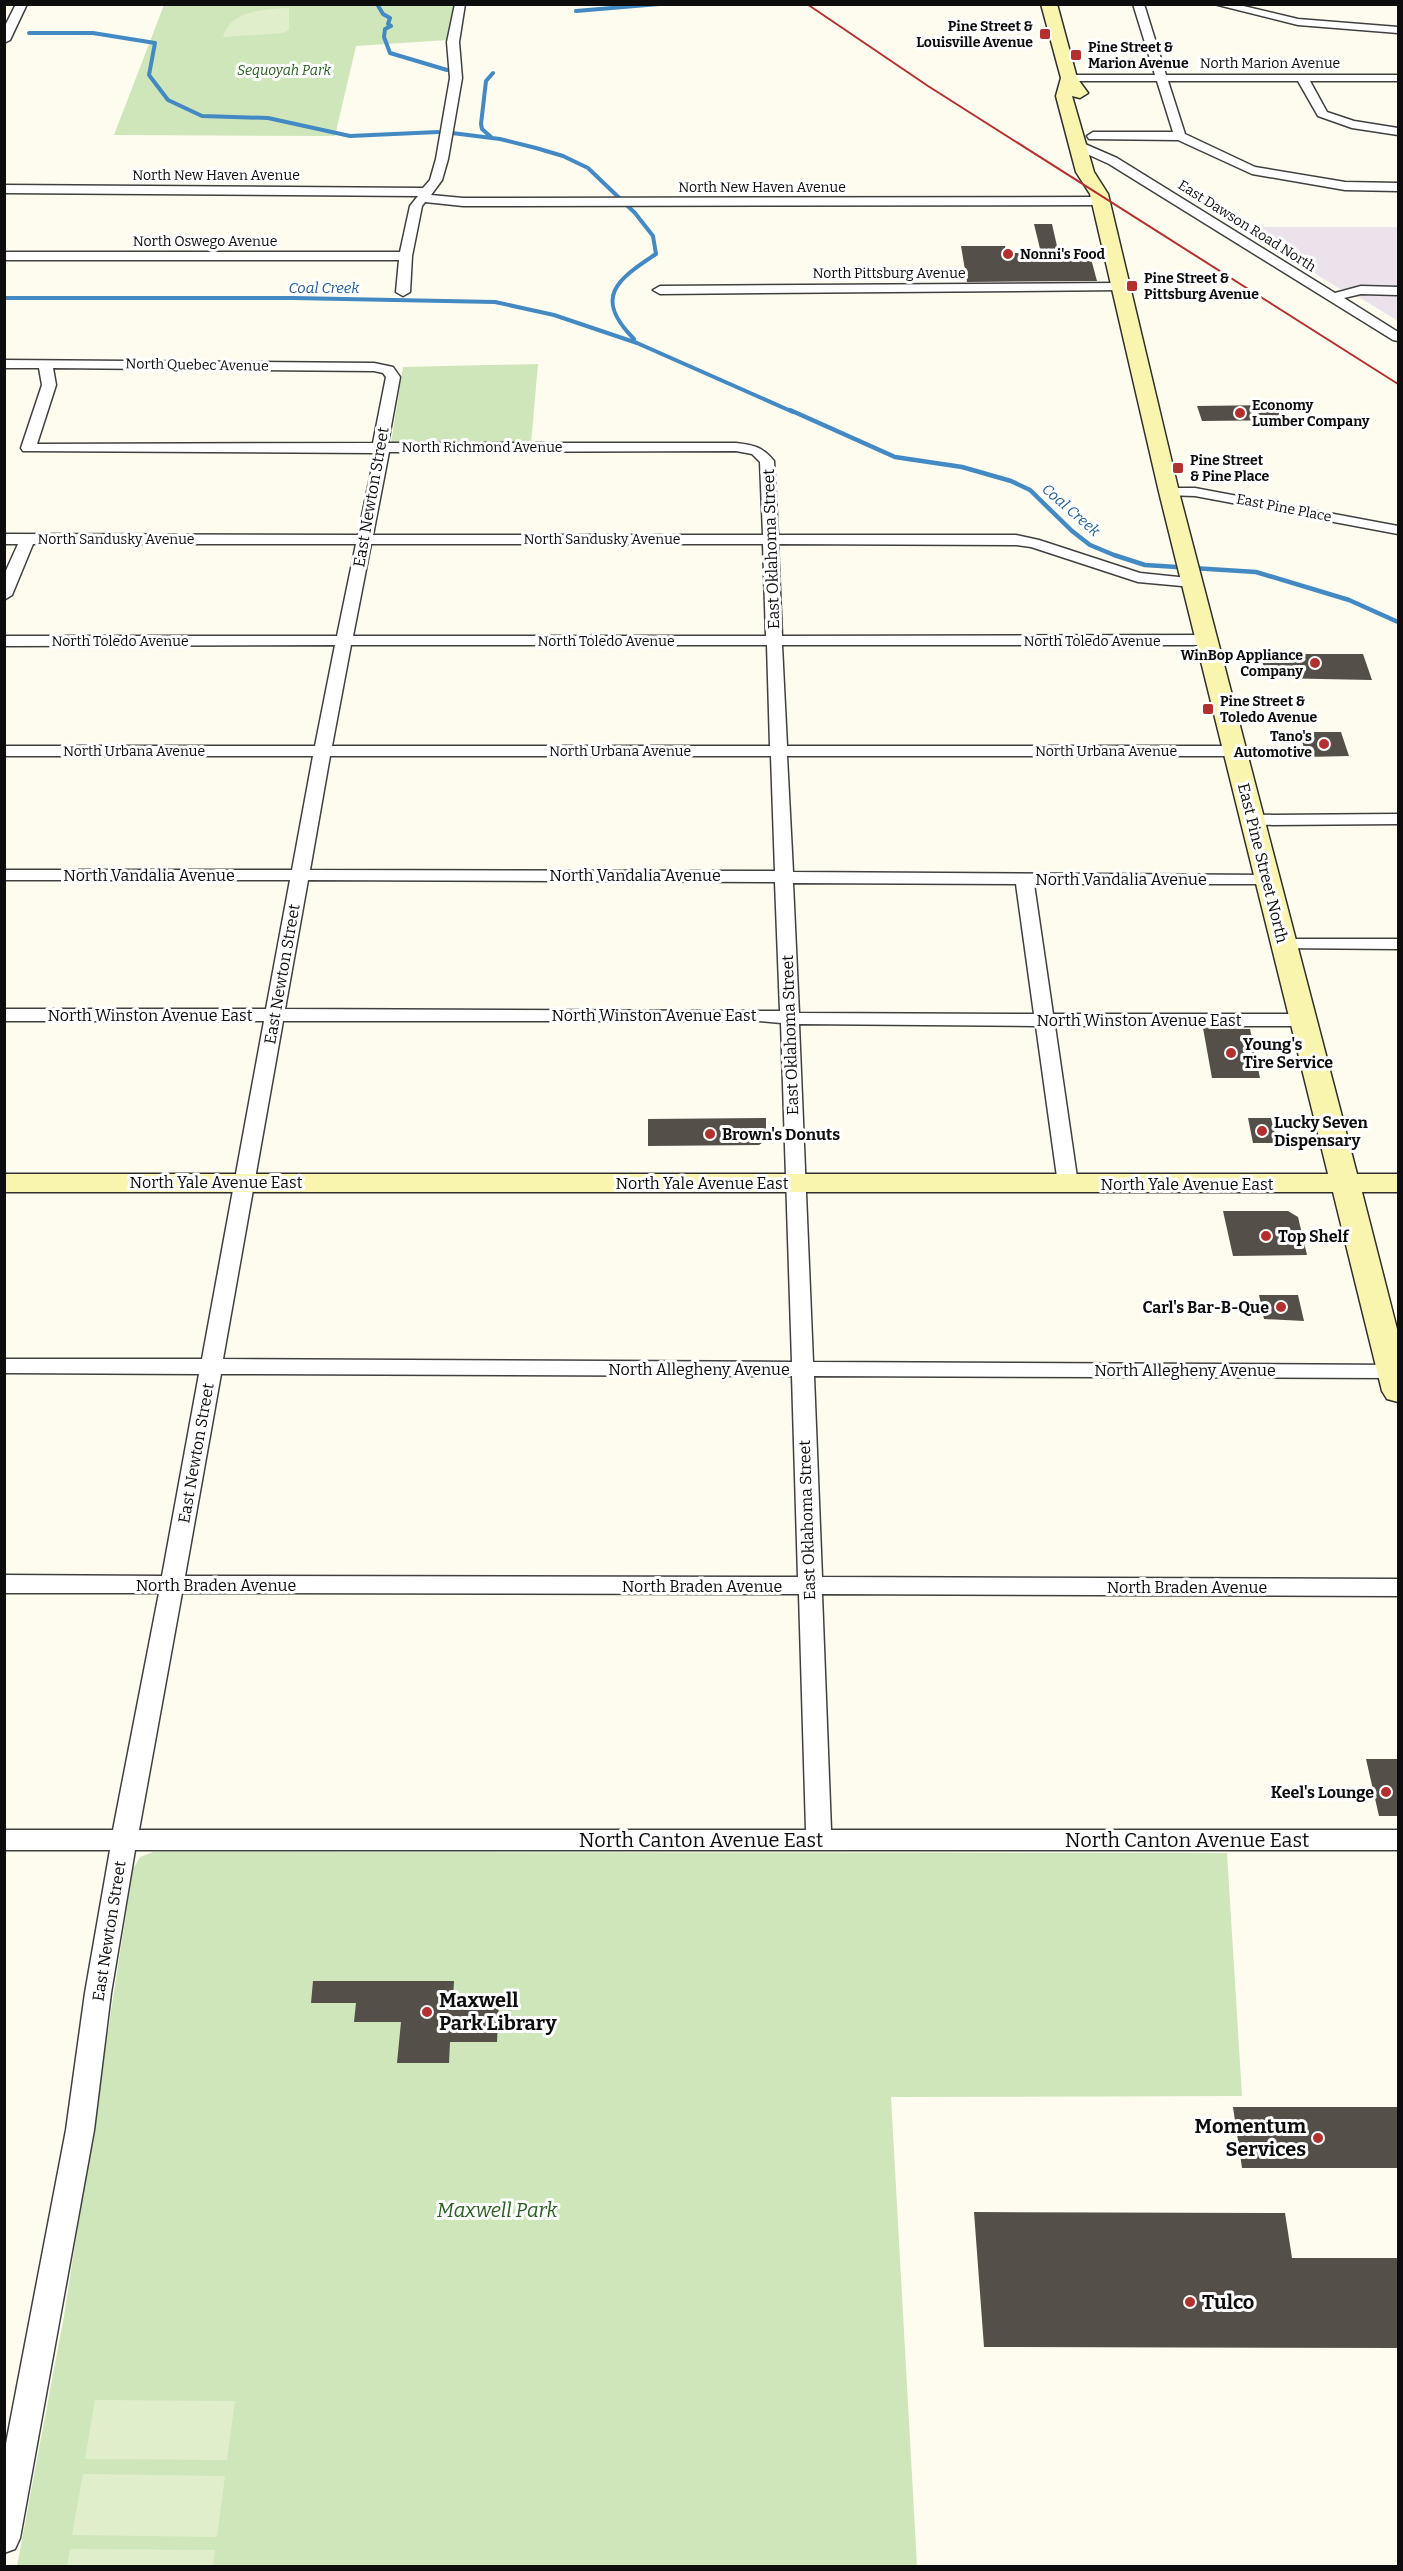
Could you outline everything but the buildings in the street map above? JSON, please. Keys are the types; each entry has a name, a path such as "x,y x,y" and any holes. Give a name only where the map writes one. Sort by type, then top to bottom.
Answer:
{"main road":[{"name":"East Pine Street North","path":"1049,4 1069,78 1083,96 1087,111 1085,172 1099,198 1169,492 1236,751 1282,944 1396,1381"},
{"name":"East Pine Street North","path":"1069,78 1065,96 1086,140 1097,154 1102,171 1099,198"},
{"name":"North Yale Avenue East","path":"4,1182 1398,1184"}],"street":[{"path":"4,40 22,4"},
{"path":"402,292 406,256 416,206 436,180 442,159 456,78 453,42 460,4"},
{"path":"1138,4 1180,136"},
{"path":"1219,4 1298,22 1398,30"},
{"name":"North Marion Avenue","path":"1069,78 1398,78"},
{"path":"1302,78 1322,114 1352,124 1398,130"},
{"path":"1086,140 1180,136 1251,170 1345,186 1398,187"},
{"name":"East Dawson Road North","path":"1097,154 1113,161 1398,337"},
{"name":"North New Haven Avenue","path":"4,189 425,195 448,202 1099,198"},
{"name":"North Oswego Avenue","path":"4,256 406,256"},
{"name":"North Pittsburg Avenue","path":"660,290 1119,287"},
{"path":"1333,297 1361,290 1398,291"},
{"name":"North Quebec Avenue","path":"4,364 374,367 388,370"},
{"name":"North Richmond Avenue","path":"45,364 49,385 28,447 736,447 756,450"},
{"name":"East Newton Street","path":"4,2538 80,2130 98,1993 124,1840 212,1367 322,752 382,453 380,440 393,377 388,370"},
{"name":"East Oklahoma Street","path":"756,450 767,461 771,540 819,1840"},
{"name":"East Pine Place","path":"1169,492 1195,492 1398,530"},
{"name":"North Sandusky Avenue","path":"4,539 1016,540 1034,543 1138,577 1190,572"},
{"path":"4,595 27,539"},
{"name":"North Toledo Avenue","path":"4,641 1208,640"},
{"name":"North Urbana Avenue","path":"4,751 1236,751"},
{"path":"1253,820 1398,819"},
{"name":"North Vandalia Avenue","path":"4,875 761,875 808,879 1266,879"},
{"path":"1024,880 1068,1184"},
{"path":"1282,944 1398,944"},
{"name":"North Winston Avenue East","path":"4,1015 759,1015 816,1020 1302,1020"},
{"name":"North Allegheny Avenue","path":"4,1366 801,1370 1396,1381"},
{"name":"North Braden Avenue","path":"4,1584 1398,1587"},
{"name":"North Canton Avenue East","path":"4,1840 1398,1840"}],"shaded area":[{"path":"1239,227 1398,227 1398,287 1340,289"},
{"path":"1398,295 1398,321 1357,296"}],"green space":[{"name":"Sequoyah Park","path":"164,5 454,5 448,40 356,46 335,136 114,135"},
{"path":"289,8 289,30 283,33 223,37 233,21 241,16 260,10"},
{"path":"538,364 531,444 391,443 403,367"},
{"name":"Maxwell Park","path":"153,1852 1227,1853 1242,2096 891,2097 917,2566 17,2566 64,2316 133,1869 140,1857"},
{"path":"95,2400 235,2401 227,2460 85,2459"},
{"path":"83,2474 225,2476 217,2537 72,2535"},
{"path":"70,2549 215,2550 213,2566 67,2566"}],"waterway":[{"path":"377,4 383,14 390,18 388,24 391,26 385,29 384,37 390,53 447,70"},
{"path":"576,11 659,4"},
{"name":"Coal Creek","path":"29,33 93,33 155,43 149,75 168,100 202,116 268,118 350,136 438,132"},
{"path":"491,137 482,129 481,124 486,81 493,73"},
{"name":"Coal Creek","path":"452,133 500,139 563,156 588,168 635,213 653,236 656,254 630,272 615,291 612,301 622,325 634,339"},
{"name":"Coal Creek","path":"4,298 293,298 495,302 554,315 637,343 793,412"},
{"name":"Coal Creek","path":"790,410 895,457 962,467 1011,481 1030,490 1072,531 1090,545 1114,555 1145,565 1256,572 1349,600 1398,622"}],"railway":[{"path":"807,4 928,86 1398,384"}],"place":[{"name":"Pine Street & Louisville Avenue","path":"1045,34"},
{"name":"Pine Street & Marion Avenue","path":"1076,55"},
{"name":"Nonni's Food","path":"1008,254"},
{"name":"Pine Street & Pittsburg Avenue","path":"1132,286"},
{"name":"Economy Lumber Company","path":"1240,413"},
{"name":"Pine Street & Pine Place","path":"1178,468"},
{"name":"WinBop Appliance Company","path":"1315,663"},
{"name":"Pine Street & Toledo Avenue","path":"1208,709"},
{"name":"Tano's Automotive","path":"1324,744"},
{"name":"Young's Tire Service","path":"1231,1053"},
{"name":"Lucky Seven Dispensary","path":"1262,1131"},
{"name":"Brown's Donuts","path":"710,1134"},
{"name":"Top Shelf","path":"1266,1236"},
{"name":"Carl's Bar-B-Que","path":"1281,1307"},
{"name":"Keel's Lounge","path":"1386,1792"},
{"name":"Maxwell Park Library","path":"427,2012"},
{"name":"Momentum Services","path":"1318,2138"},
{"name":"Tulco","path":"1190,2302"}]}
